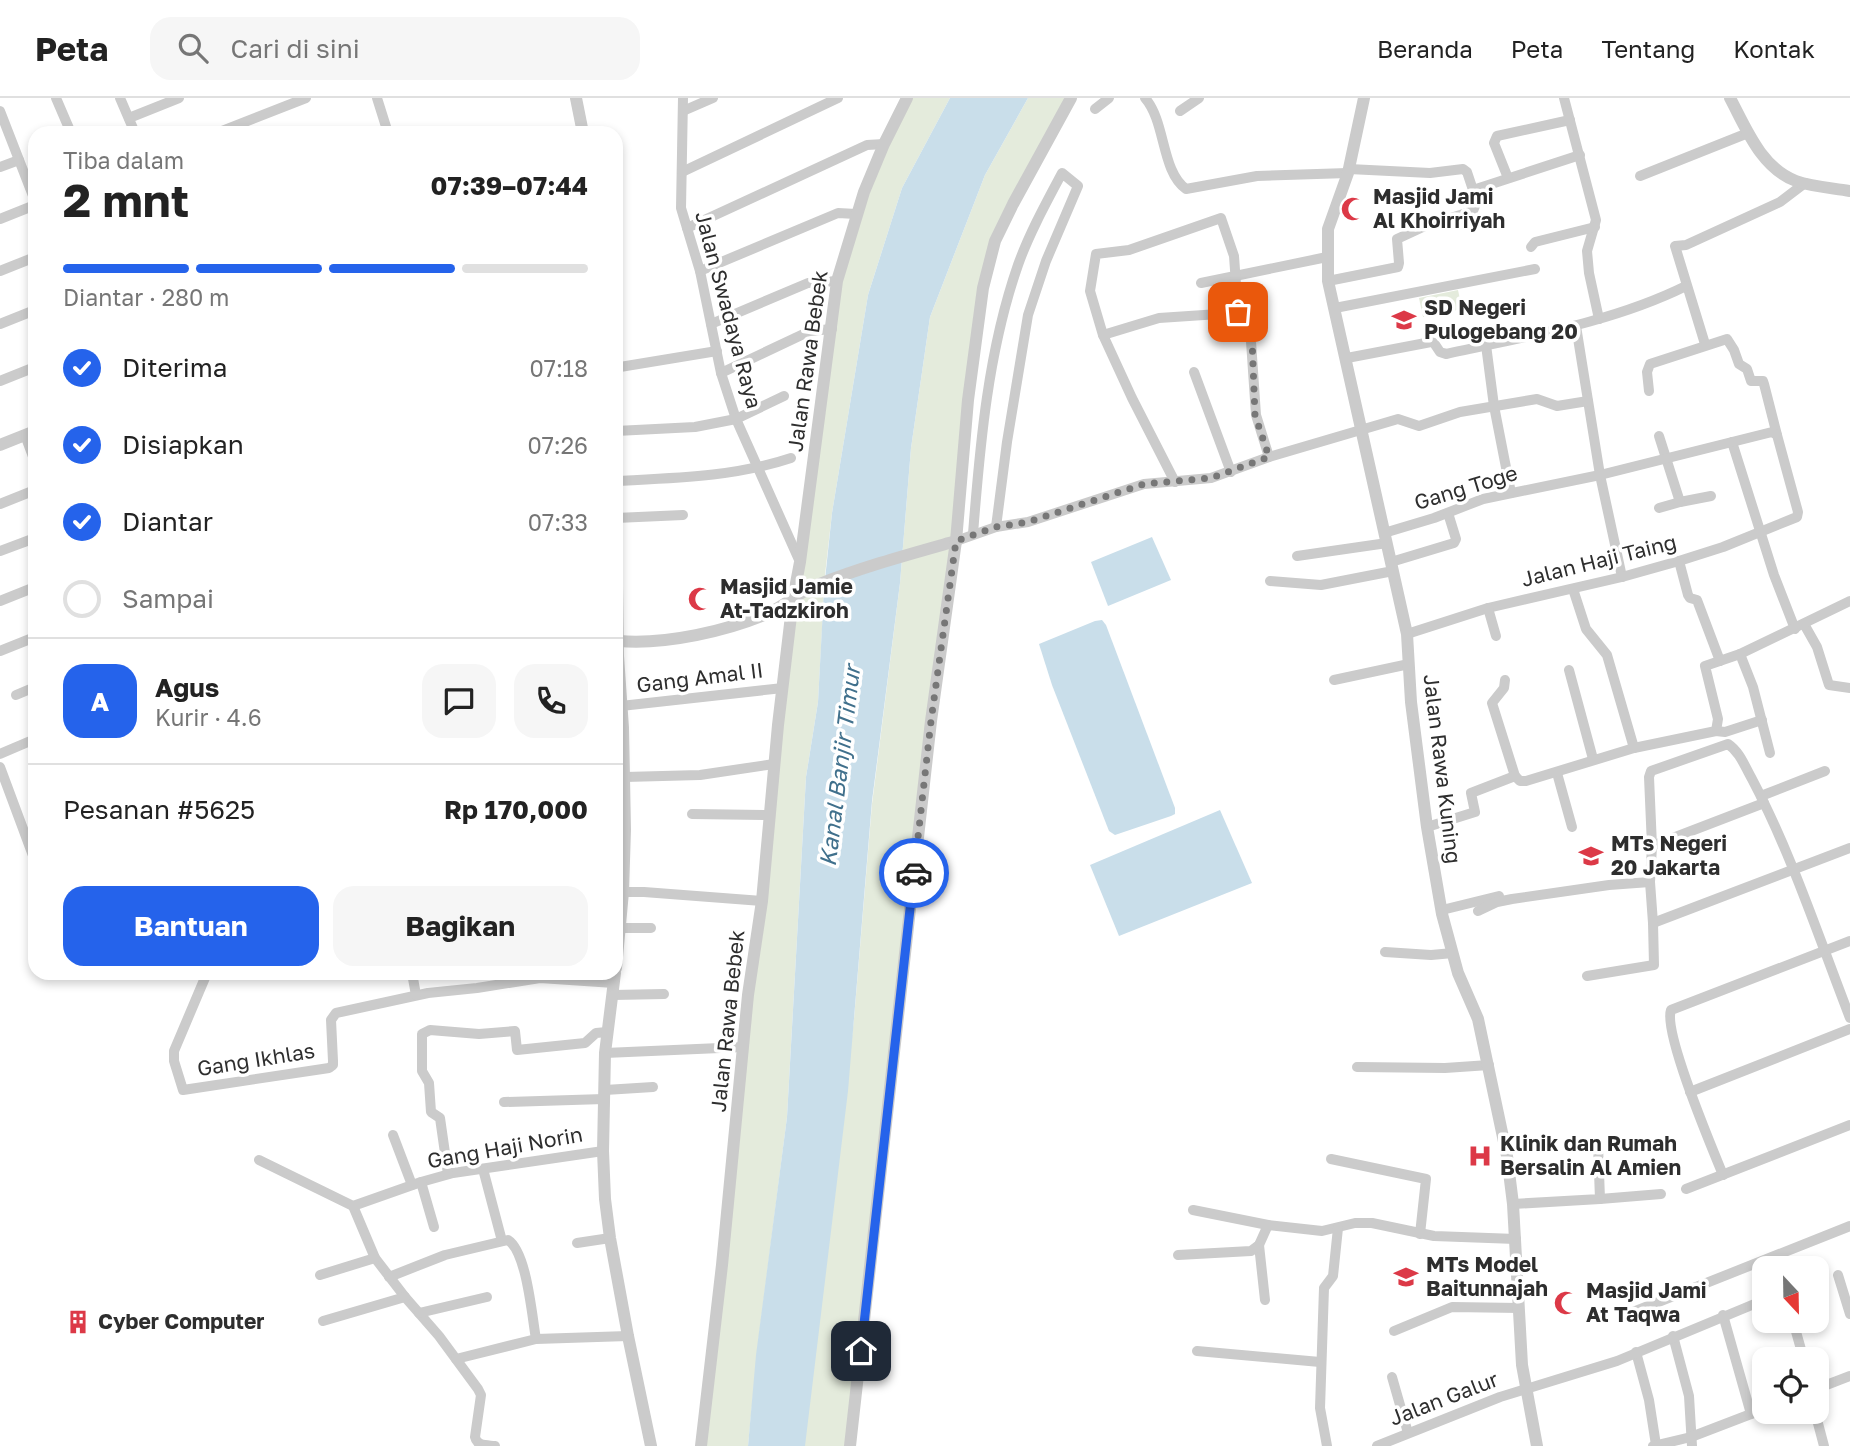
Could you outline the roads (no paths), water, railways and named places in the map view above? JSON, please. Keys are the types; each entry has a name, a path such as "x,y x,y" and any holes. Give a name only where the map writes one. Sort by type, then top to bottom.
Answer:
{"street":[{"path":"57,98 68,126"},
{"path":"120,98 132,126"},
{"path":"129,118 179,98"},
{"path":"240,126 306,98"},
{"path":"377,98 386,126"},
{"path":"576,98 582,126"},
{"name":"Jalan Swadaya Raya","path":"683,98 680,199 700,271 721,373 736,419 800,562"},
{"path":"683,111 713,98"},
{"path":"682,172 838,98"},
{"name":"Jalan Rawa Bebek","path":"701,1446 793,599 837,281 856,214 884,144 907,98"},
{"path":"850,1446 931,721 956,541 968,400 988,263 995,241 1013,204 1071,98"},
{"path":"1095,109 1109,98"},
{"path":"1145,98 1155,114 1174,175 1186,188 1257,176 1348,171 1430,173 1463,169 1466,172 1473,190 1473,211 1425,226 1397,239 1399,265 1394,269 1328,281"},
{"path":"1180,111 1199,98"},
{"name":"Jalan Rawa Kuning","path":"1364,98 1348,171 1328,229 1328,281 1407,634 1427,827 1442,910 1458,972 1478,1019 1489,1065 1513,1204 1525,1390 1537,1446"},
{"path":"1564,98 1595,214 1595,227 1587,251 1599,319"},
{"path":"1733,99 1758,150 1775,168 1797,181 1850,191"},
{"path":"0,111 28,184"},
{"path":"1508,178 1494,143 1497,136 1570,120"},
{"path":"1640,176 1748,133"},
{"path":"687,228 854,150 867,145 884,144"},
{"path":"1473,190 1580,155"},
{"path":"0,167 19,160"},
{"path":"973,534 994,357 1018,265 1045,203 1062,173 1078,186 1046,261 1028,315 996,527"},
{"path":"1706,344 1675,246 1685,245 1780,202 1805,183"},
{"path":"0,219 28,206"},
{"path":"700,271 838,213 856,214"},
{"path":"1175,482 1103,335 1090,291 1096,254 1129,250 1221,218 1232,247 1238,312"},
{"path":"1531,247 1535,242 1595,227"},
{"path":"1201,282 1328,257"},
{"path":"0,271 28,260"},
{"path":"1335,307 1535,269"},
{"path":"711,324 808,283 837,281"},
{"path":"1347,358 1431,342 1440,352 1446,354 1576,326 1686,286"},
{"path":"1103,335 1159,318 1248,311 1251,314 1255,415 1269,457"},
{"path":"0,324 28,313"},
{"path":"1576,326 1600,475 1622,577"},
{"path":"721,373 810,331 832,329"},
{"path":"1649,391 1647,372 1650,364 1728,339 1739,364 1747,369 1751,381 1763,381 1777,435"},
{"path":"1486,345 1494,406 1511,493"},
{"path":"623,367 717,351"},
{"path":"0,381 28,370"},
{"path":"1194,372 1231,472"},
{"path":"623,431 695,427 736,419 784,396"},
{"path":"623,641 677,637 724,628 748,621 815,586 973,534 1028,522 1144,484 1211,478 1269,457 1398,419 1419,426 1445,416 1537,399 1557,406 1588,401"},
{"name":"Gang Toge","path":"1386,538 1483,499 1600,475 1772,432 1777,435"},
{"path":"0,444 28,434"},
{"name":"Jalan Haji Taing","path":"1407,634 1488,608 1679,561 1797,517 1798,512 1777,435"},
{"path":"1659,436 1680,502"},
{"path":"1732,442 1760,533 1799,627 1817,647 1829,685 1850,688"},
{"path":"623,481 702,477 759,469 791,458"},
{"path":"0,504 28,493"},
{"path":"1658,508 1711,496"},
{"path":"1270,582 1321,584 1392,566 1454,543 1456,539 1448,513"},
{"path":"623,517 683,515"},
{"path":"1297,556 1386,538"},
{"path":"0,551 28,541"},
{"path":"1679,561 1688,595 1697,600 1720,661"},
{"path":"1573,589 1586,629 1607,655 1634,748"},
{"path":"0,601 28,590"},
{"path":"1716,731 1718,719 1704,667 1740,654 1850,601"},
{"path":"1488,608 1496,636"},
{"path":"0,650 28,640"},
{"path":"1740,654 1753,687 1770,753"},
{"path":"1334,680 1409,664"},
{"path":"1569,670 1593,759"},
{"path":"1505,680 1504,688 1492,703 1515,776 1522,781 1557,773 1593,759 1634,748 1716,731 1725,732 1762,720"},
{"name":"Gang Amal II","path":"623,706 783,688"},
{"path":"16,695 28,690"},
{"path":"0,754 28,742"},
{"path":"1587,976 1654,965 1649,776 1651,771 1723,744 1733,747 1762,799 1793,869 1850,1018"},
{"path":"623,761 623,892 762,901"},
{"path":"625,777 700,775 774,764"},
{"path":"0,767 28,842"},
{"path":"1652,846 1825,771"},
{"path":"1557,773 1572,827"},
{"path":"1427,827 1475,812 1471,793 1515,776"},
{"path":"692,814 770,816"},
{"path":"1654,923 1850,848"},
{"path":"1478,911 1511,898 1650,882"},
{"path":"1442,910 1504,895"},
{"path":"623,928 651,928"},
{"path":"1723,1175 1690,1092 1669,1022 1671,1010 1850,941"},
{"path":"1385,952 1431,955 1453,953"},
{"name":"Gang Ikhlas","path":"204,980 174,1051 174,1061 183,1090 329,1068 333,1065 332,1016 416,995 525,980"},
{"path":"413,980 416,995"},
{"name":"Gang Ikhlas","path":"565,980 614,984 664,994"},
{"path":"614,984 605,1053 603,1151 610,1238 651,1446"},
{"path":"1690,1092 1850,1029"},
{"path":"448,1174 440,1118 431,1112 429,1083 422,1070 422,1034 430,1030 479,1034 515,1031 517,1050 585,1043 596,1033 607,1032"},
{"path":"605,1053 743,1047"},
{"path":"1357,1067 1433,1068 1489,1065"},
{"path":"504,1102 653,1087"},
{"path":"1686,1189 1850,1125"},
{"path":"393,1135 417,1183 434,1227"},
{"path":"1598,1145 1600,1199"},
{"name":"Gang Haji Norin","path":"353,1206 448,1174 603,1151"},
{"path":"1331,1159 1426,1179 1420,1234"},
{"path":"259,1160 353,1206 375,1258 456,1359 481,1395 476,1443 494,1446"},
{"path":"483,1169 502,1241"},
{"path":"1513,1204 1661,1194"},
{"path":"1193,1210 1302,1230 1371,1223 1420,1234 1454,1238 1516,1239"},
{"path":"1178,1255 1251,1251 1259,1245 1268,1225"},
{"path":"1623,1316 1850,1226"},
{"path":"1326,1446 1320,1408 1324,1288 1332,1276 1338,1228"},
{"path":"577,1243 610,1238"},
{"path":"389,1277 444,1255 502,1241 512,1242 530,1293 536,1339"},
{"path":"1259,1245 1265,1300"},
{"path":"320,1275 375,1258"},
{"path":"1838,1275 1850,1314"},
{"path":"323,1321 405,1297"},
{"path":"419,1314 487,1297"},
{"name":"Jalan Galur","path":"1377,1446 1478,1405 1580,1374 1752,1304"},
{"path":"1394,1331 1452,1307 1519,1308"},
{"path":"1636,1352 1649,1400 1655,1445 1691,1441 1751,1414 1723,1315"},
{"path":"456,1359 536,1339 628,1336"},
{"path":"1673,1336 1689,1396 1691,1441"},
{"path":"1197,1351 1320,1362"},
{"path":"1829,1384 1850,1376"},
{"path":"1392,1377 1408,1433"},
{"path":"1818,1424 1824,1446"}],"water":[{"name":"Kanal Banjir Timur","path":"950,98 1028,98 985,175 930,317 911,448 900,583 872,801 848,1091 805,1446 748,1446 756,1355 787,1117 806,777 818,702 824,589 832,513 868,295 902,188"},
{"path":"1152,537 1171,580 1108,606 1091,562"},
{"path":"1102,620 1175,808 1175,814 1171,816 1115,835 1109,831 1052,685 1039,644"},
{"path":"1220,810 1252,883 1119,936 1090,865"}],"place":[{"name":"Masjid Jami Al Khoirriyah","path":"1353,209"},
{"name":"SD Negeri Pulogebang 20","path":"1404,320"},
{"name":"Masjid Jamie At-Tadzkiroh","path":"700,599"},
{"name":"MTs Negeri 20 Jakarta","path":"1591,856"},
{"name":"Klinik dan Rumah Bersalin Al Amien","path":"1480,1156"},
{"name":"MTs Model Baitunnajah","path":"1406,1277"},
{"name":"Masjid Jami At Taqwa","path":"1566,1303"},
{"name":"Cyber Computer","path":"78,1322"}]}
